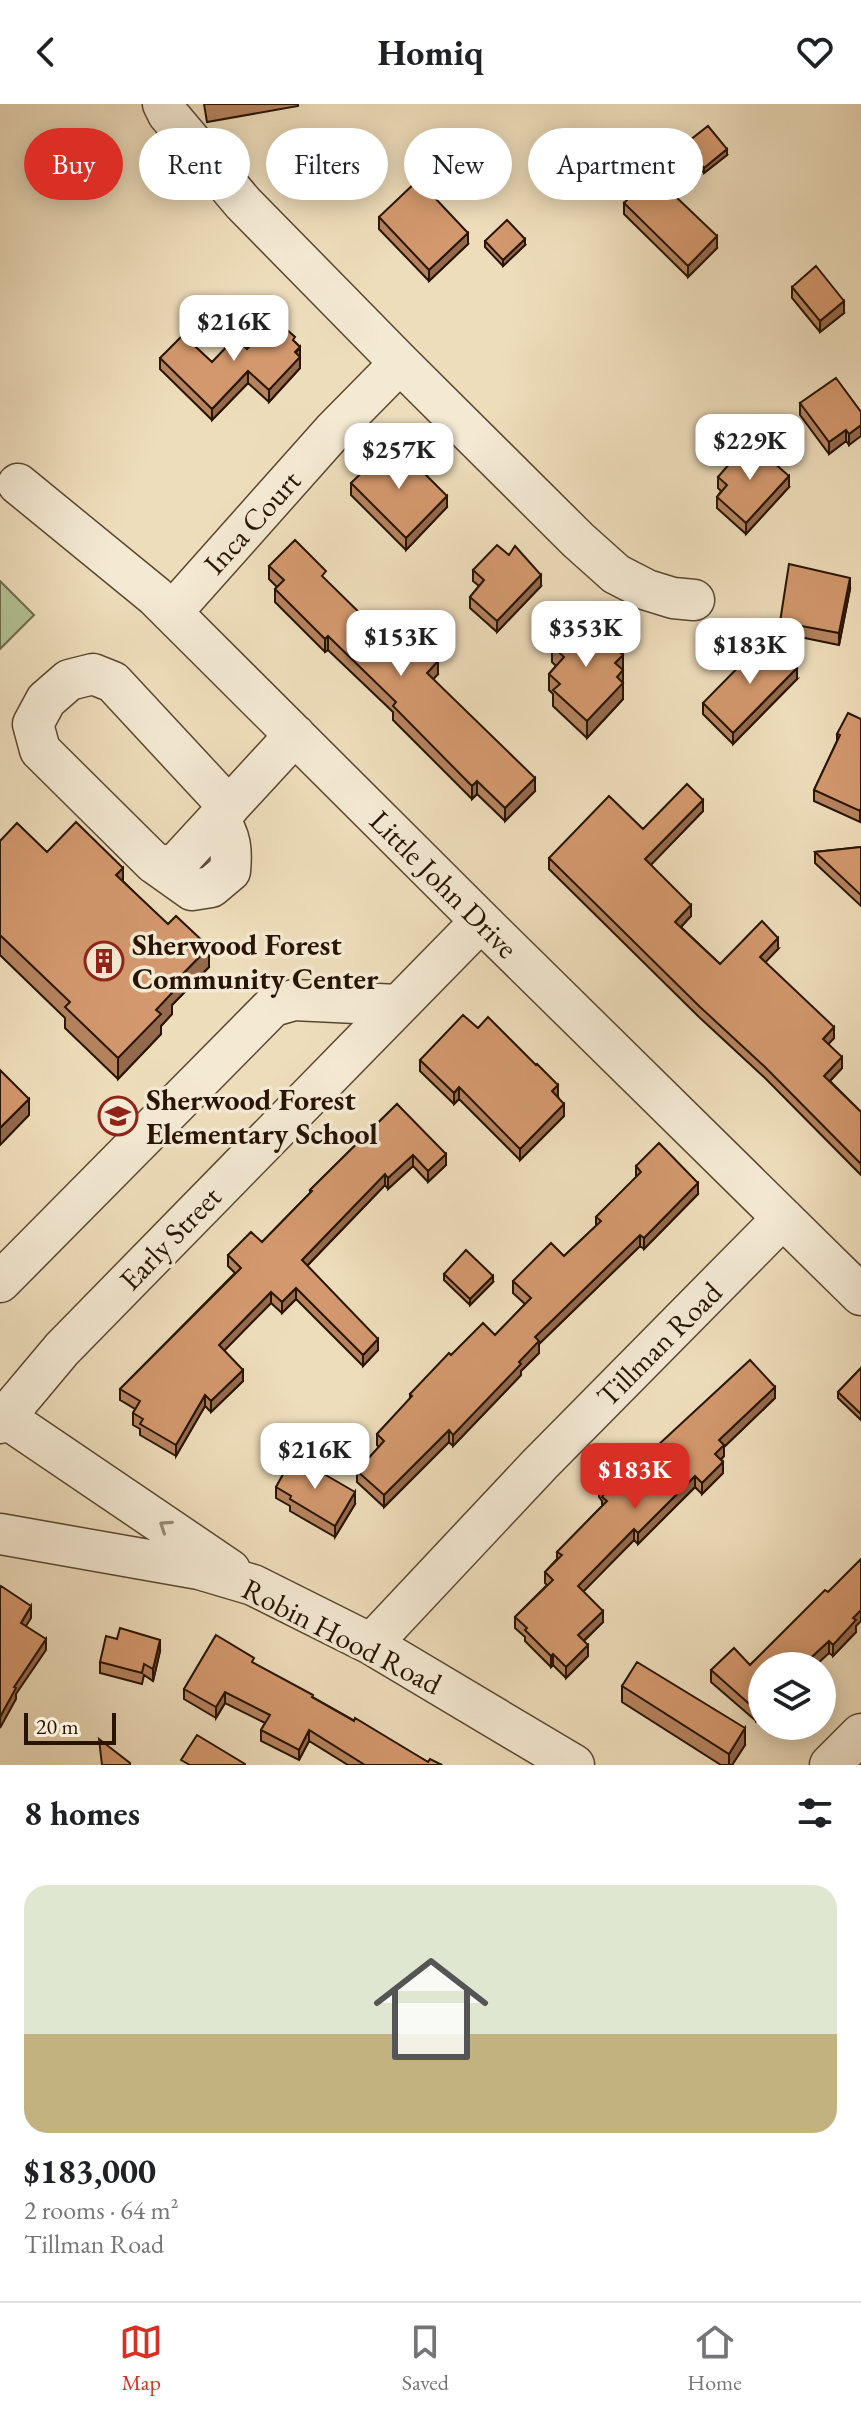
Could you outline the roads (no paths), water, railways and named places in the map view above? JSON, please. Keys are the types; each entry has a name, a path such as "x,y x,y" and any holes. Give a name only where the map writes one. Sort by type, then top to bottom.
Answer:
{"street":[{"path":"163,104 243,203 578,540 616,574 647,590 673,598 694,600"},
{"name":"Inca Court","path":"172,612 334,430 400,363"},
{"name":"Little John Drive","path":"18,484 172,612 861,1295"},
{"path":"224,813 113,682 93,674 69,680 46,700 33,724 40,750 154,863 169,866 178,862 224,813 295,735"},
{"name":"Early Street","path":"2,1417 62,1349 481,921"},
{"path":"0,1282 273,1006 294,1000 398,1005"},
{"name":"Tillman Road","path":"371,1644 540,1464 783,1218"},
{"path":"2,1417 253,1585"},
{"name":"Robin Hood Road","path":"0,1534 199,1569 253,1585 371,1644 574,1765"},
{"path":"830,1765 861,1734"}],"place":[{"name":"Sherwood Forest Community Center","path":"104,961"},
{"name":"Sherwood Forest Elementary School","path":"118,1116"}]}
